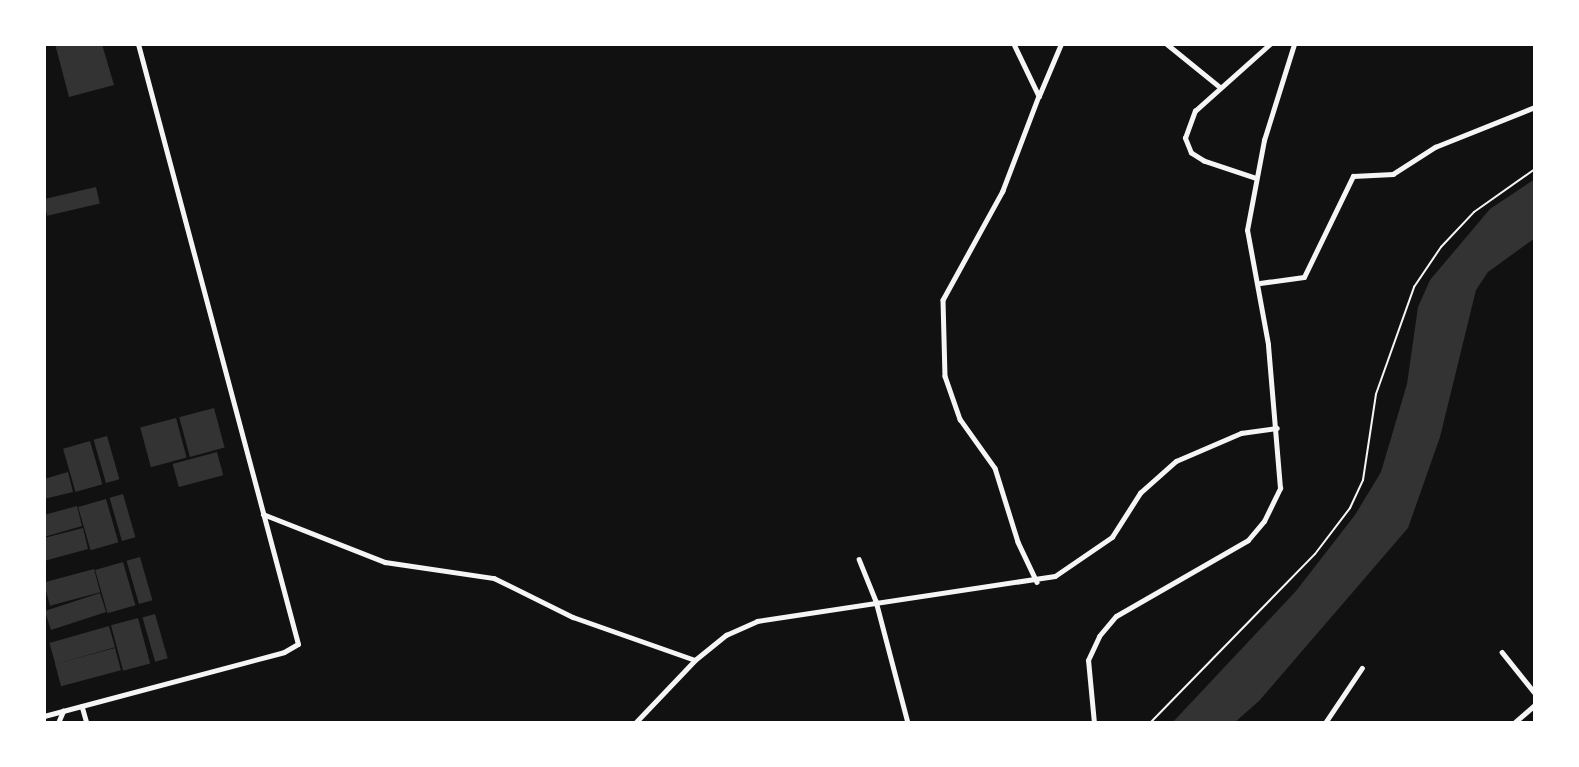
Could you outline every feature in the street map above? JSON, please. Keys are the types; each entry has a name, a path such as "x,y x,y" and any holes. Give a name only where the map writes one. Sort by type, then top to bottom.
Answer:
{"street":[{"path":"44,716 294,649 298,639 138,44"},
{"path":"1014,44 1039,96"},
{"path":"1037,582 1017,542 995,468 951,402 945,376 942,313 946,291 1003,191 1062,44"},
{"path":"1167,44 1220,87"},
{"path":"1255,178 1205,161 1185,145 1195,111 1270,44"},
{"path":"1094,723 1088,660 1099,636 1116,616 1237,548 1264,522 1280,488 1277,428 1259,283 1247,230 1255,178 1294,44"},
{"path":"1259,283 1304,278 1347,181 1353,176 1393,174 1435,147 1535,107"},
{"path":"635,723 717,640 757,621 876,601 1037,582 1055,576 1112,537 1140,493 1176,461 1241,433 1277,428"},
{"path":"263,514 385,562 494,578 573,617 695,660"},
{"path":"859,559 876,601 908,723"},
{"path":"1502,652 1535,693"},
{"path":"1325,723 1362,668"},
{"path":"1514,723 1535,705"},
{"path":"82,706 87,723"},
{"path":"58,723 63,710"}],"path":[{"path":"1150,723 1315,554 1350,508 1363,480 1376,394 1414,287 1441,247 1474,212 1535,169"}],"shaded area":[{"path":"55,44 102,44 114,85 69,97"},
{"path":"1535,179 1535,238 1488,272 1476,290 1440,437 1408,528 1259,701 1234,723 1172,723 1296,591 1355,515 1381,472 1407,384 1418,307 1430,280 1490,209"},
{"path":"96,187 100,204 47,216 44,199"},
{"path":"214,408 225,448 190,457 179,417"},
{"path":"176,418 187,458 151,467 140,428"},
{"path":"107,436 119,479 106,483 94,440"},
{"path":"90,441 102,484 75,492 63,449"},
{"path":"217,452 223,475 179,487 173,464"},
{"path":"68,472 73,492 44,499 44,479"},
{"path":"123,494 135,537 122,541 110,498"},
{"path":"106,499 118,542 91,550 78,507"},
{"path":"77,506 82,526 44,537 44,515"},
{"path":"83,528 88,549 44,561 44,538"},
{"path":"140,557 152,600 139,604 127,561"},
{"path":"123,562 135,605 108,613 95,570"},
{"path":"94,569 100,592 50,606 44,582"},
{"path":"100,593 106,612 51,630 45,611"},
{"path":"155,614 168,658 155,662 143,618"},
{"path":"138,618 150,663 123,671 111,625"},
{"path":"109,626 115,647 55,664 49,643"},
{"path":"115,648 121,670 61,686 55,664"}]}
